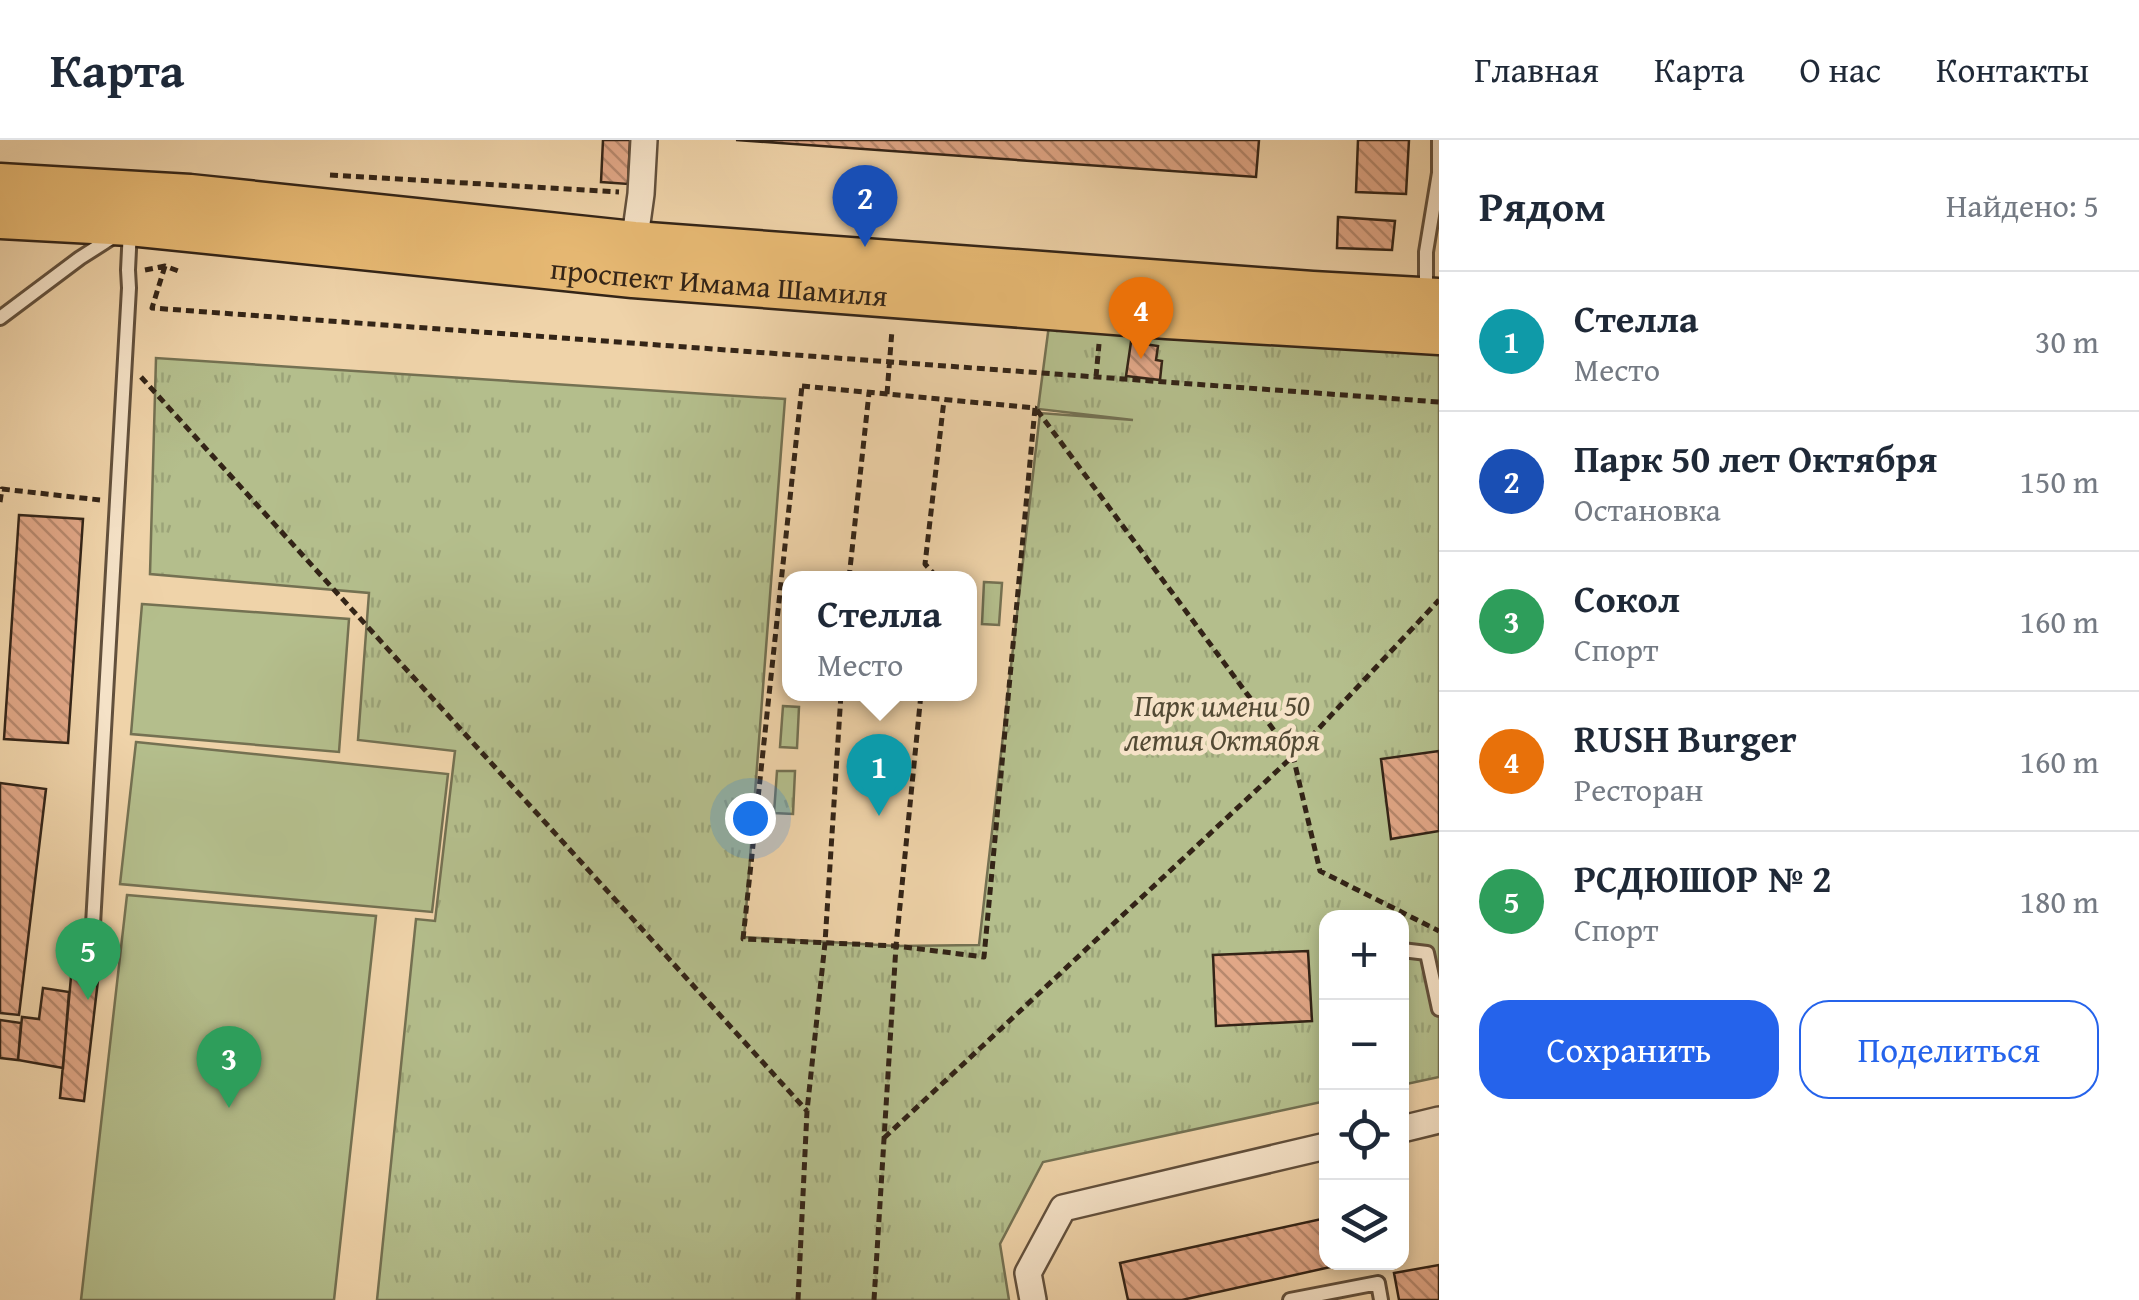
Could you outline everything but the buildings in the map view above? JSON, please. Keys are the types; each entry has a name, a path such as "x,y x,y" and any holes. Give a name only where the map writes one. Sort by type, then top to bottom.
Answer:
{"main road":[{"name":"проспект Имама Шамиля","path":"0,184 131,208 1167,318 1435,310"},
{"name":"проспект Имама Шамиля","path":"0,218 131,208"}],"street":[{"path":"633,260 644,140"},
{"path":"1409,1127 1439,1120"},
{"path":"1034,1300 1028,1273 1063,1208 1319,1148"}],"lane":[{"path":"1435,310 1426,252 1439,172 1439,140"},
{"path":"91,960 131,208"},
{"path":"0,318 80,258 131,208"},
{"path":"1409,951 1427,952 1439,1009"},
{"path":"1290,1300 1378,1284 1381,1300"}],"path":[{"path":"328,175 641,194"},
{"path":"165,266 152,308 1439,402"},
{"path":"128,270 165,266 180,272"},
{"path":"887,394 892,330"},
{"path":"782,571 802,386 1035,408 1293,756 1320,871 1439,931"},
{"path":"850,571 869,392"},
{"path":"931,571 926,564 944,399"},
{"path":"164,400 807,1112"},
{"path":"782,573 743,939 896,946 984,956 1035,408"},
{"path":"0,502 2,488 117,502"},
{"path":"884,1138 1293,756 1439,600"},
{"path":"798,1300 807,1112 825,943 841,701"},
{"path":"874,1300 896,946 920,701"}],"green space":[{"name":"Парк имени 50 летия Октября","path":"1049,325 1439,349 1439,1077 1409,1083 1409,910 1319,910 1319,1103 1043,1162 1000,1244 1009,1300 377,1300 416,919 435,921 455,751 358,740 369,593 150,574 156,358 785,399 744,937 896,946 979,945 1040,413 1133,420 1038,409"},
{"path":"984,582 1002,583 999,625 982,624"},
{"path":"142,604 349,619 339,752 131,734"},
{"path":"783,706 799,707 797,748 780,747"},
{"path":"136,742 448,774 432,912 120,884"},
{"path":"777,771 795,771 793,814 774,813"},
{"path":"127,895 376,916 334,1300 81,1300"}],"place":[{"name":"Парк 50 лет Октября","path":"865,247"},
{"name":"RUSH Burger","path":"1141,359"},
{"name":"Стелла","path":"879,816"},
{"name":"РСДЮШОР № 2","path":"88,1000"},
{"name":"Сокол","path":"229,1108"}]}
